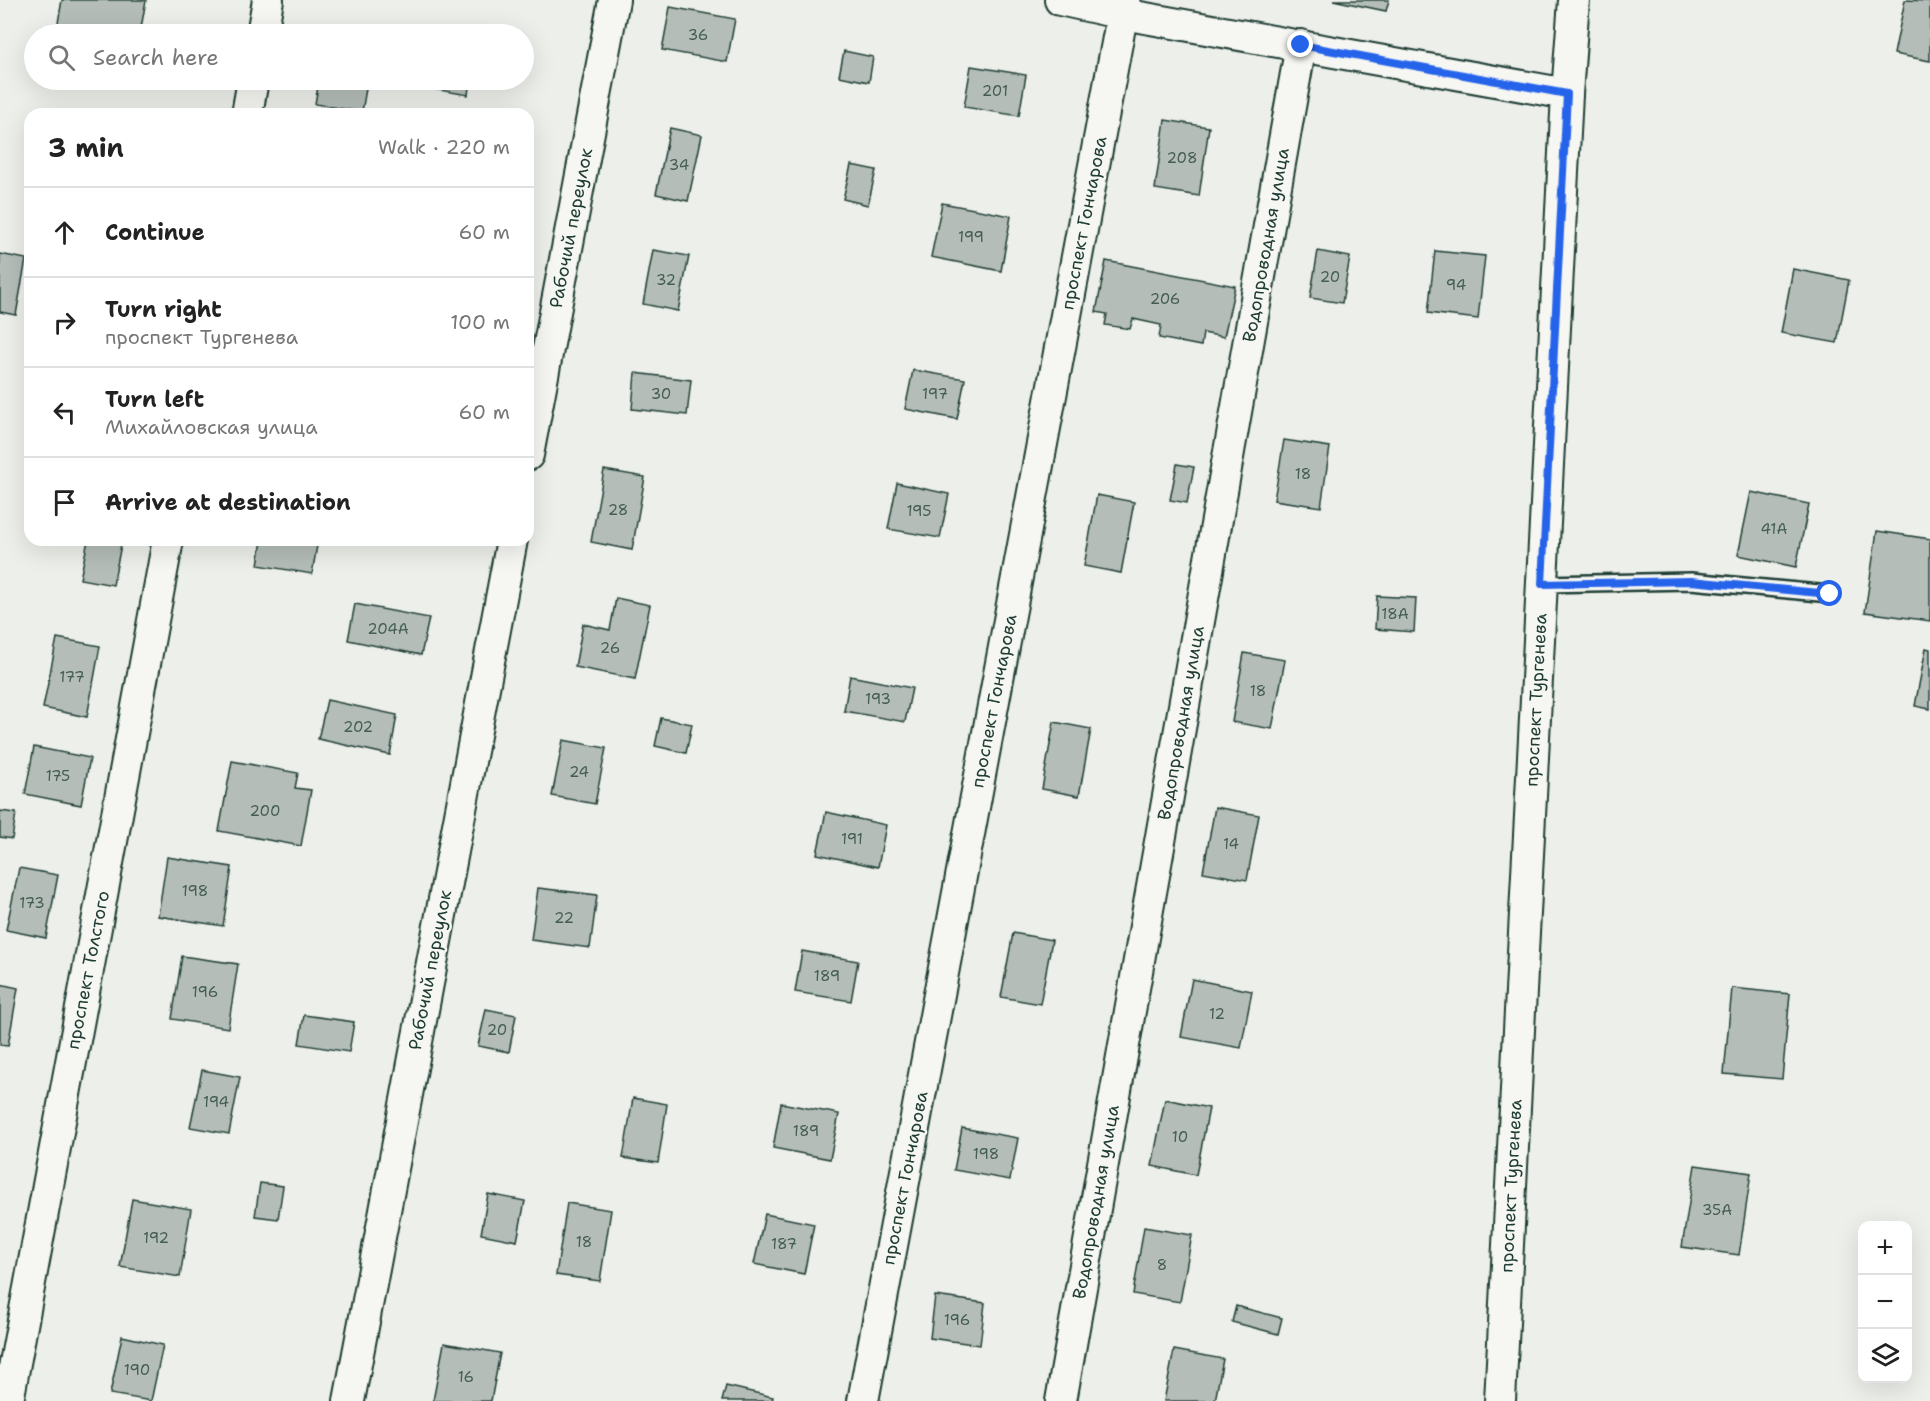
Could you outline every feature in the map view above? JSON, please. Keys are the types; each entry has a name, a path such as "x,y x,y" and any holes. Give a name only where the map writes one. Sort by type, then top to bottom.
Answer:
{"street":[{"path":"264,24 268,0"},
{"name":"Рабочий переулок","path":"534,423 614,0"},
{"path":"1060,0 1124,7 1301,45 1567,94"},
{"name":"проспект Тургенева","path":"1500,1401 1567,94 1574,0"},
{"name":"проспект Гончарова","path":"863,1401 1124,7"},
{"name":"Водопроводная улица","path":"1061,1401 1301,45"},
{"path":"248,108 251,90"},
{"name":"проспект Толстого","path":"8,1401 167,546"},
{"name":"Рабочий переулок","path":"349,1401 511,546"}],"lane":[{"path":"1542,584 1691,581 1830,594"}],"building":[{"path":"62,0 146,0 142,24 58,24"},
{"path":"1333,0 1389,0 1386,11"},
{"path":"1905,0 1930,1 1930,61 1894,54"},
{"path":"670,7 735,19 727,62 662,50"},
{"path":"844,51 873,57 869,82 839,76"},
{"path":"971,66 1026,75 1019,116 964,107"},
{"path":"317,90 366,90 363,108 338,108 315,104"},
{"path":"439,90 469,90 468,95"},
{"path":"1165,120 1209,127 1199,196 1155,189"},
{"path":"670,128 702,135 688,201 656,194"},
{"path":"851,165 876,170 868,205 843,199"},
{"path":"942,203 1011,216 1001,271 931,257"},
{"path":"653,250 689,256 678,311 643,304"},
{"path":"1318,251 1350,257 1342,303 1310,298"},
{"path":"1435,251 1485,256 1478,319 1428,313"},
{"path":"0,254 24,259 16,315 0,312"},
{"path":"1106,261 1235,286 1224,337 1203,333 1201,346 1159,338 1161,325 1133,319 1130,329 1105,325 1107,314 1096,312"},
{"path":"1793,269 1849,280 1837,343 1781,333"},
{"path":"913,370 965,379 957,419 905,409"},
{"path":"635,373 691,380 687,415 632,409"},
{"path":"1284,440 1330,447 1321,507 1274,500"},
{"path":"1177,464 1194,467 1187,503 1170,500"},
{"path":"604,470 645,477 632,550 591,542"},
{"path":"897,483 949,494 940,538 888,529"},
{"path":"1751,492 1809,504 1796,567 1738,555"},
{"path":"1097,495 1134,502 1121,573 1084,566"},
{"path":"1877,531 1930,539 1930,621 1865,612"},
{"path":"87,546 121,546 113,585 80,579"},
{"path":"261,546 317,546 312,574 258,565"},
{"path":"1377,596 1416,598 1414,632 1375,629"},
{"path":"616,598 650,605 635,679 575,667 583,624 610,630"},
{"path":"355,604 429,618 421,655 348,640"},
{"path":"57,638 100,646 87,717 43,708"},
{"path":"1926,648 1930,649 1930,709 1915,706"},
{"path":"1244,653 1285,660 1272,729 1232,722"},
{"path":"850,676 912,688 905,722 844,711"},
{"path":"327,700 397,715 390,755 318,739"},
{"path":"661,718 692,724 686,753 655,746"},
{"path":"1054,722 1091,729 1079,796 1042,789"},
{"path":"563,740 606,748 595,804 552,796"},
{"path":"34,747 90,758 81,805 25,794"},
{"path":"232,761 298,773 295,788 311,790 301,846 219,831"},
{"path":"1215,807 1259,815 1247,880 1203,872"},
{"path":"0,811 16,813 12,839 0,837"},
{"path":"826,812 886,825 878,867 817,854"},
{"path":"167,857 232,867 223,926 158,916"},
{"path":"19,868 58,875 46,938 6,930"},
{"path":"538,888 597,895 590,948 531,940"},
{"path":"1013,933 1052,940 1040,1004 1001,997"},
{"path":"802,951 858,961 851,1001 795,992"},
{"path":"182,956 238,964 228,1028 172,1019"},
{"path":"1192,979 1252,991 1241,1048 1181,1037"},
{"path":"0,984 18,988 8,1046 0,1045"},
{"path":"1732,988 1790,994 1782,1079 1724,1074"},
{"path":"486,1009 516,1015 509,1052 478,1046"},
{"path":"304,1015 354,1022 349,1052 299,1044"},
{"path":"202,1070 240,1077 229,1134 190,1127"},
{"path":"633,1098 667,1104 658,1163 623,1158"},
{"path":"1165,1099 1209,1108 1196,1175 1152,1166"},
{"path":"781,1103 839,1114 830,1159 773,1148"},
{"path":"962,1128 1018,1138 1010,1180 954,1170"},
{"path":"1695,1165 1751,1173 1739,1255 1682,1247"},
{"path":"260,1183 283,1186 278,1219 255,1216"},
{"path":"488,1194 525,1201 517,1241 481,1234"},
{"path":"132,1199 191,1209 180,1277 120,1267"},
{"path":"567,1203 611,1210 600,1281 556,1275"},
{"path":"765,1214 814,1224 804,1274 754,1264"},
{"path":"1144,1227 1192,1235 1180,1302 1133,1294"},
{"path":"935,1296 985,1303 980,1345 930,1338"},
{"path":"1236,1306 1282,1318 1278,1334 1232,1322"},
{"path":"122,1336 163,1345 151,1401 110,1394"},
{"path":"444,1343 500,1353 491,1401 433,1401"},
{"path":"1174,1350 1223,1359 1215,1401 1164,1401"},
{"path":"726,1386 773,1397 772,1401 722,1401"}],"route":[{"path":"1301,45 1567,94 1542,584 1691,581 1830,594"}]}
